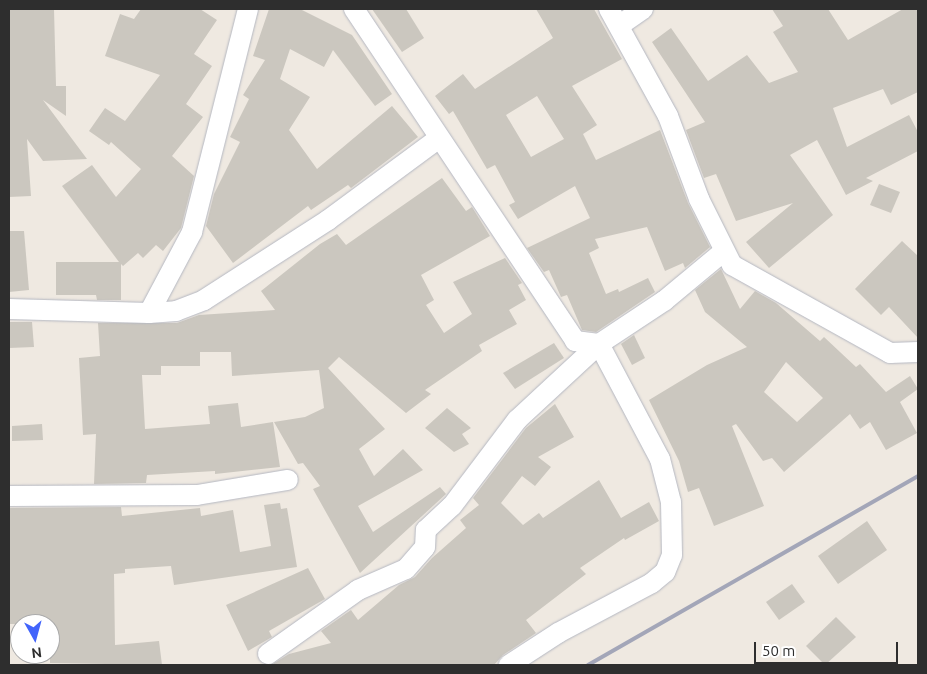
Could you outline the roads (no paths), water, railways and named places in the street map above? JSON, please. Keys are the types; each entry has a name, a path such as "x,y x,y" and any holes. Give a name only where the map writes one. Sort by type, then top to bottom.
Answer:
{"street":[{"path":"149,313 192,232 248,9"},
{"path":"354,9 438,139 575,341 599,344"},
{"path":"643,9 615,17 668,116 723,252 732,265 749,277 890,352 918,352"},
{"path":"9,309 149,313 176,311 224,288 328,220 438,139"},
{"path":"268,654 358,590 406,570 425,547 426,530 452,506 517,420 599,344 664,301 723,252"},
{"path":"509,665 558,632 652,583 665,572 672,555 670,502 660,459 599,344"},
{"path":"9,496 198,495 288,480"}],"railway":[{"path":"588,665 918,476"}]}
